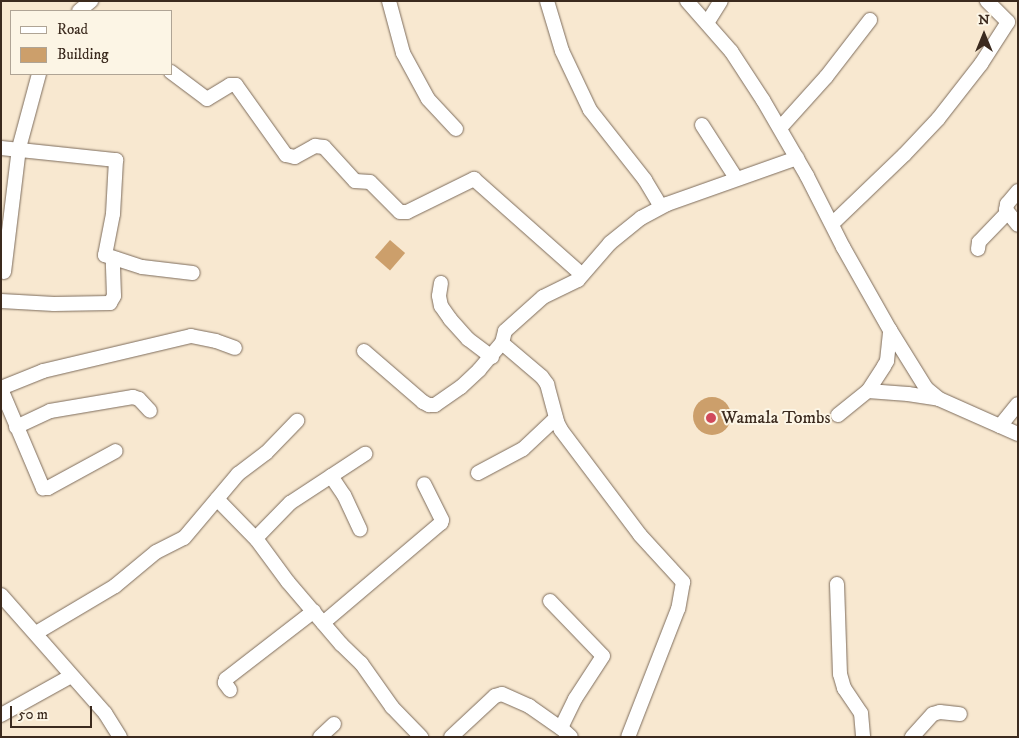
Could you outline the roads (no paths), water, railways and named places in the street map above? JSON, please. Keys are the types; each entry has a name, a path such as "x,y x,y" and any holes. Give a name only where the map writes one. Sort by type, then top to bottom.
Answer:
{"street":[{"path":"80,10 91,1"},
{"path":"389,1 403,53 428,99 456,130"},
{"path":"548,1 562,51 590,110 645,180 662,207"},
{"path":"687,1 732,51 797,158 890,330 926,388 939,400"},
{"path":"708,23 721,1"},
{"path":"832,224 910,149 938,119 981,64 1008,22 987,1"},
{"path":"780,128 826,77 870,20"},
{"path":"172,73 207,99 230,85 236,85 286,155 294,157 314,146 324,147 355,182 370,182 400,212 407,212 474,179 582,275"},
{"path":"4,272 19,148 39,75"},
{"path":"702,125 736,178"},
{"path":"1,148 19,148 42,153 116,160 113,214 104,252 107,258 142,267 192,273"},
{"path":"364,351 404,387 429,405 435,405 461,387 492,356 502,342 505,331 543,297 574,284 610,243 641,218 662,207 736,178 797,158"},
{"path":"1018,191 1007,204 1007,213 1018,225"},
{"path":"978,249 979,242 1007,213"},
{"path":"1,301 70,304 110,302 114,296 113,260"},
{"path":"441,283 439,296 441,306 450,319 468,339 492,356"},
{"path":"838,415 868,391 887,361 890,330"},
{"path":"116,451 45,489 43,488 1,389 43,371 191,336 216,341 235,348"},
{"path":"502,342 542,377 552,398 556,418 562,430 640,535 683,582 678,609 628,737"},
{"path":"868,391 898,393 939,400 1018,434"},
{"path":"16,427 50,411 133,398 139,399 150,411"},
{"path":"1000,426 1018,404"},
{"path":"478,473 523,449 556,418"},
{"path":"36,633 115,586 156,552 184,538 238,474 266,453 297,421"},
{"path":"256,538 290,503 365,454"},
{"path":"331,476 344,495 360,529"},
{"path":"323,623 442,522 424,484"},
{"path":"217,499 256,538 323,623 361,663 392,707 421,737"},
{"path":"837,584 840,674 844,688 861,713 863,737"},
{"path":"1,595 105,713 120,737"},
{"path":"451,737 495,696 502,694 529,706 566,732 575,699 603,656 550,602"},
{"path":"230,690 225,683 226,679 314,611"},
{"path":"1,714 71,676"},
{"path":"912,737 934,714 940,712 960,714"},
{"path":"320,737 334,724"}],"place":[{"name":"Wamala Tombs","path":"711,418"}]}
